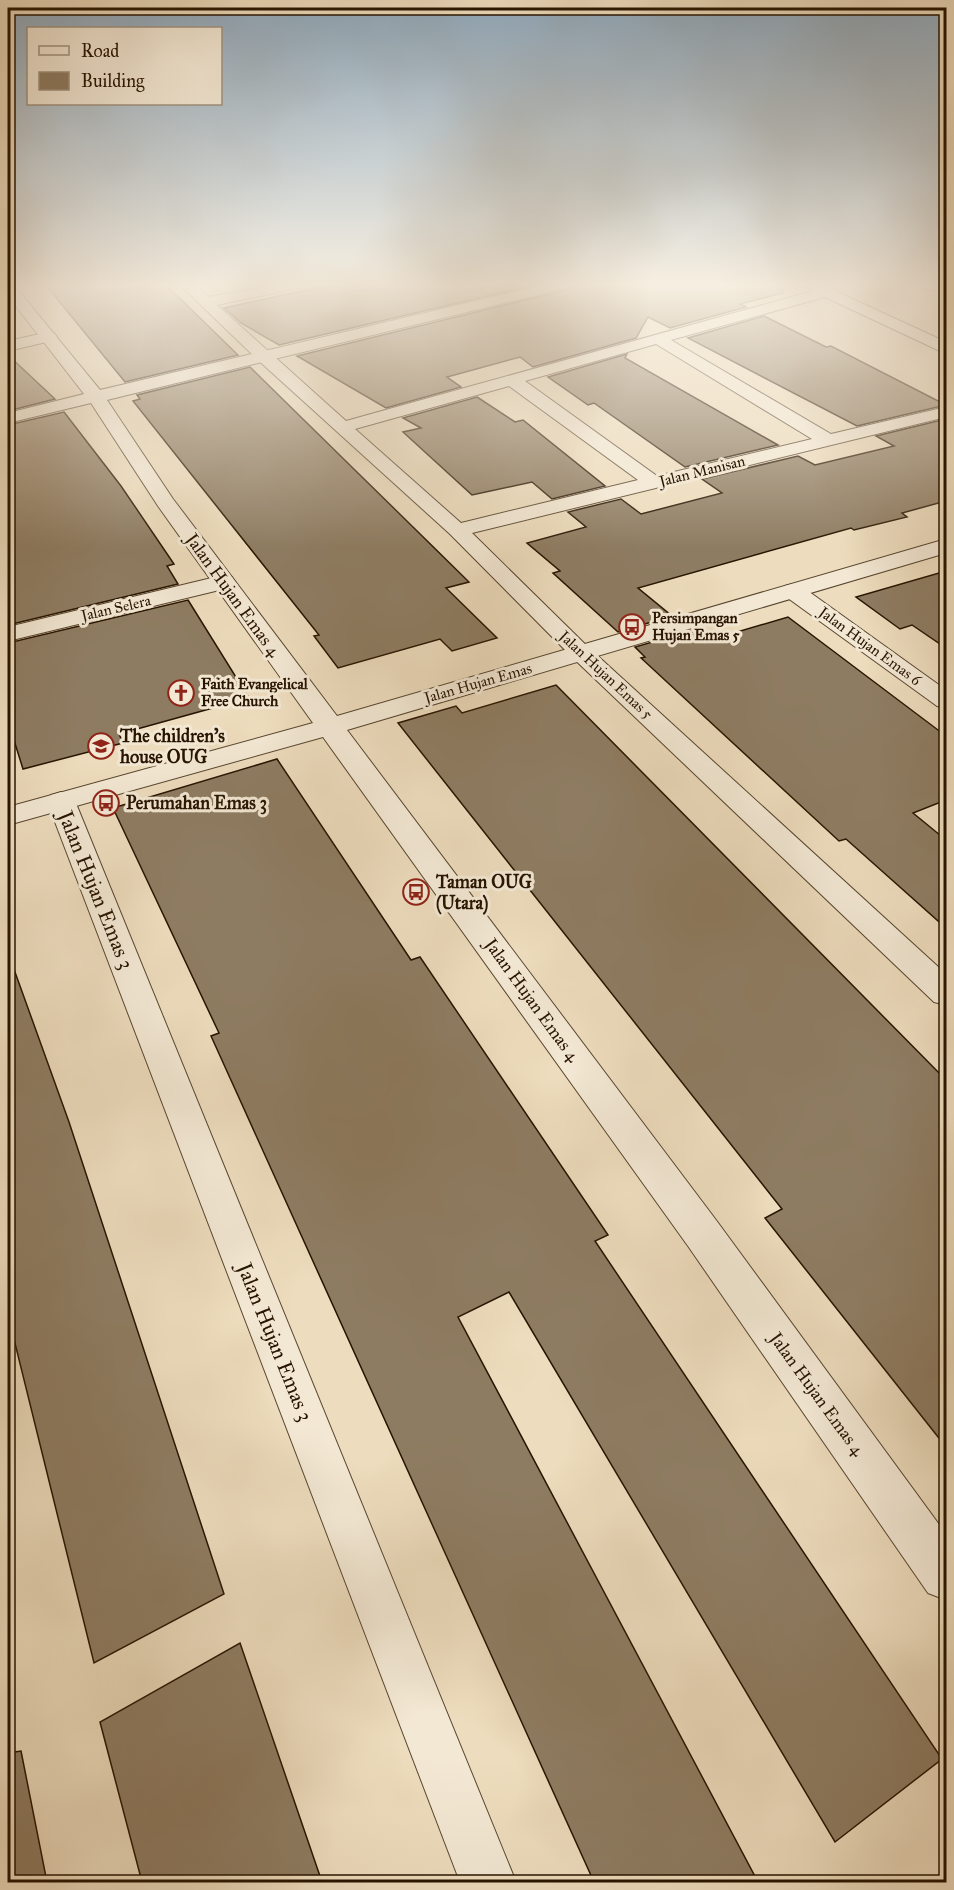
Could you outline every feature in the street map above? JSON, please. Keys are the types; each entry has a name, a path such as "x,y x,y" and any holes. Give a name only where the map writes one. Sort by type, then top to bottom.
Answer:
{"street":[{"name":"Jalan Hujan Emas 4","path":"77,372 96,397 148,479 328,727 481,930 946,1575"},
{"path":"8,418 200,372"},
{"name":"Jalan Hujan Emas 5","path":"281,372 457,530 581,653 946,993"},
{"path":"344,427 540,372"},
{"path":"714,372 829,441"},
{"path":"512,380 654,483"},
{"name":"Jalan Manisan","path":"457,530 946,412"},
{"name":"Jalan Hujan Emas","path":"8,816 328,727 946,546"},
{"name":"Jalan Selera","path":"8,634 224,582"},
{"name":"Jalan Hujan Emas 6","path":"794,591 946,701"},
{"name":"Jalan Hujan Emas 3","path":"61,801 488,1882"}],"building":[{"path":"8,372 26,372 55,399 8,411"},
{"path":"117,372 166,372 125,382"},
{"path":"229,372 255,372 469,582 446,588 497,638 452,651 440,639 338,668 314,636 319,635 133,401 140,399 137,395"},
{"path":"325,372 465,372 447,377 461,387 386,408"},
{"path":"564,372 650,372 778,445 685,467 594,403 588,405 548,377"},
{"path":"754,372 882,372 946,405 857,426"},
{"path":"477,397 515,422 523,420 605,486 552,499 532,482 472,495 403,432 421,428 403,418"},
{"path":"64,412 121,486 174,564 167,566 178,584 8,625 8,425"},
{"path":"946,419 946,501 902,513 907,517 854,530 851,528 638,588 672,616 618,632 553,573 560,571 527,543 586,527 568,512 621,499 641,514 722,493 702,479 798,456 815,465 894,446 876,436"},
{"path":"946,571 946,648 912,625 900,629 856,597"},
{"path":"188,600 249,698 119,734 123,743 23,769 8,721 8,643"},
{"path":"788,617 946,736 946,800 913,813 946,840 946,928 846,839 839,841 641,658 645,657 635,647 690,631 701,641 710,640"},
{"path":"556,685 946,1080 946,1447 765,1218 782,1209 398,723 456,706 462,713"},
{"path":"277,759 411,960 420,957 608,1235 595,1241 942,1759 835,1842 509,1292 458,1317 758,1882 594,1882 211,1036 219,1033 113,808"},
{"path":"11,961 69,1122 224,1594 94,1663 8,1315 8,962"},
{"path":"240,1643 322,1882 142,1882 100,1722"},
{"path":"21,1751 47,1882 8,1882 8,1753"}],"place":[{"name":"Persimpangan Hujan Emas 5","path":"632,627"},
{"name":"Faith Evangelical Free Church","path":"181,693"},
{"name":"The children's house OUG","path":"101,746"},
{"name":"Perumahan Emas 3","path":"106,803"},
{"name":"Taman OUG (Utara)","path":"416,892"}]}
